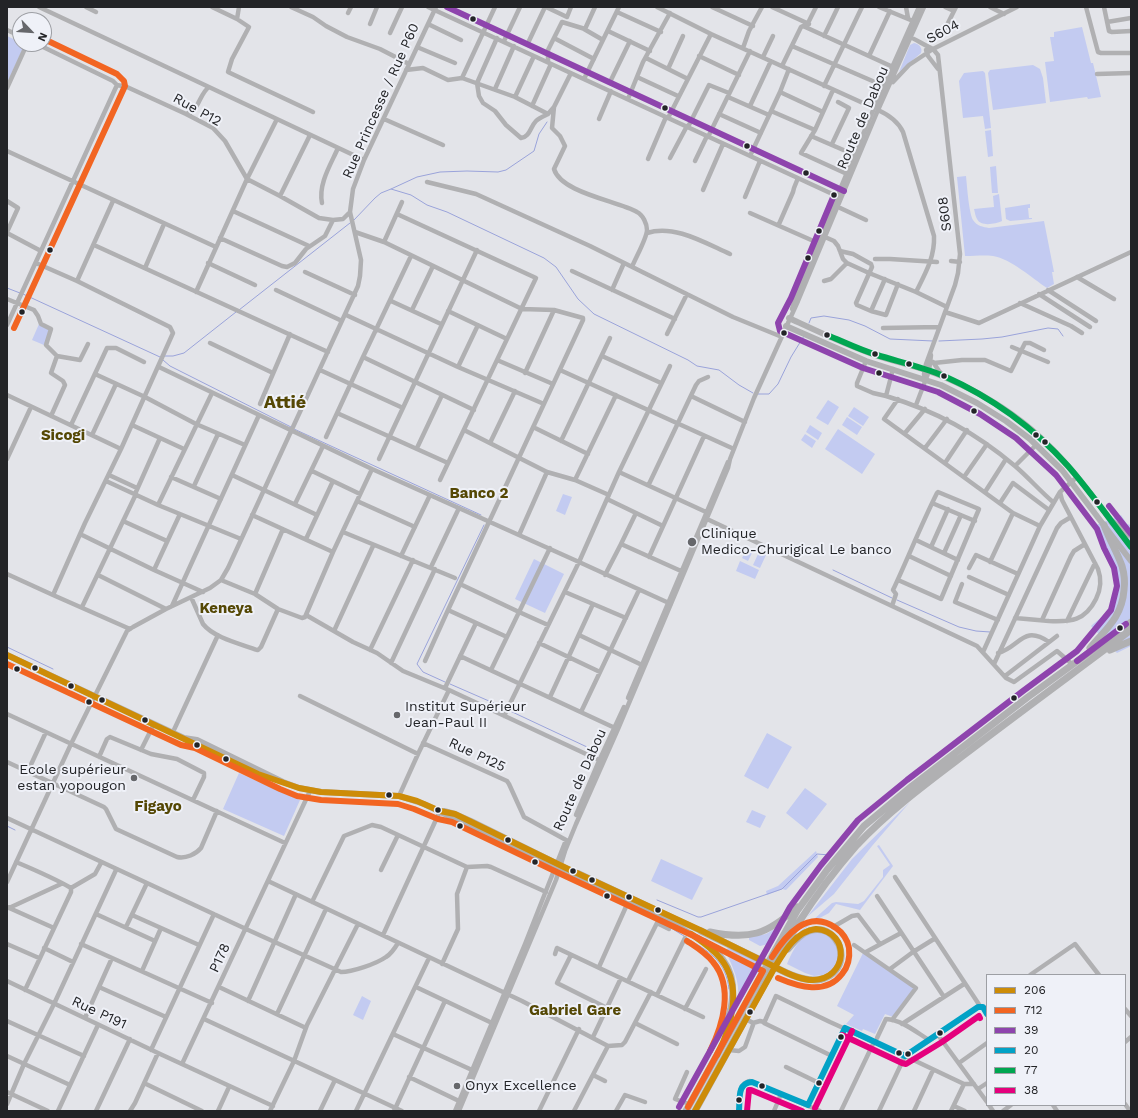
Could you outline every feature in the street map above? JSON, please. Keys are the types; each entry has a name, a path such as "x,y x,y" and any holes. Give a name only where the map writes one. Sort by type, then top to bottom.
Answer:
{"highway":[{"path":"1112,522 1124,532 1131,535"},
{"path":"1083,657 1118,614 1124,598 1125,586 1122,566 1111,544 1104,525"},
{"path":"687,1108 804,900 864,826 912,786 1028,696 1131,622"},
{"path":"695,1111 729,1050 750,1021 797,925 834,872 870,833 892,812 955,762 1131,630"},
{"path":"1082,667 1111,650 1131,641"},
{"path":"701,931 728,936 754,934 776,924 804,900"},
{"path":"701,931 787,973 813,980 822,979 834,972 840,960 841,948 832,935 826,932 816,930 807,931 798,938 778,962"},
{"path":"704,942 723,960 733,984 732,1005 724,1042"}],"main road":[{"path":"789,318 876,355 944,376 990,400 1014,416 1032,430 1058,455 1077,477 1131,547"},
{"path":"786,326 837,350 866,361 925,379 961,394 1006,421 1053,461 1071,482 1131,561"},
{"path":"837,350 841,341"},
{"path":"7,655 184,738 197,740 283,782 310,791 400,796 417,801 440,811 450,812 558,866 701,931"},
{"path":"630,900 658,920 677,926 704,942"}],"street":[{"path":"39,7 364,160"},
{"path":"86,7 96,12"},
{"path":"212,7 237,19 249,27 232,58 228,72 313,112"},
{"path":"237,19 239,7"},
{"path":"291,7 313,17 326,26 380,49 409,64"},
{"path":"348,13 350,7"},
{"path":"370,24 377,7"},
{"path":"390,33 402,7"},
{"path":"428,7 435,8 534,56 839,198"},
{"path":"462,78 494,7"},
{"path":"504,41 520,7"},
{"path":"528,43 546,7 603,40"},
{"path":"532,106 550,63 548,50 561,23 566,19 571,7"},
{"path":"584,29 596,7"},
{"path":"584,79 619,7"},
{"path":"659,7 711,34 876,109 894,119 900,126 904,135 934,236 931,262 916,292"},
{"path":"712,7 753,26"},
{"path":"743,48 762,7"},
{"path":"772,7 807,25 824,36 893,67"},
{"path":"782,66 801,28 807,25 816,7"},
{"path":"824,36 838,7"},
{"path":"824,86 862,7"},
{"path":"879,7 913,20"},
{"path":"906,7 908,18"},
{"path":"792,46 886,87 893,67 909,37 913,20 919,7"},
{"name":"Route de Dabou","path":"454,1111 554,885 566,840 707,519 756,394 838,207 839,198 876,109 924,7"},
{"path":"937,30 944,31 955,9 945,7"},
{"path":"990,7 1004,14"},
{"name":"S604","path":"886,87 909,66 933,48 1017,7"},
{"path":"1086,7 1098,52 1101,54 1131,53"},
{"path":"1104,7 1109,30 1111,32 1131,31"},
{"name":"Rue Princesse / Rue P60","path":"221,580 355,295 360,276 361,264 350,212 353,189 364,160 435,8"},
{"path":"869,56 890,11"},
{"path":"617,12 661,32"},
{"path":"628,99 646,58 670,13"},
{"path":"1107,22 1131,18"},
{"path":"428,24 461,40"},
{"path":"608,31 650,51"},
{"path":"648,159 667,117 711,34"},
{"path":"668,69 683,36"},
{"path":"764,57 773,36"},
{"path":"909,37 925,46 933,48 938,55"},
{"path":"498,38 477,83 477,90 480,100 486,106 495,111 506,125 521,138 528,134 538,119 548,114 554,107 571,73"},
{"path":"554,38 594,59"},
{"path":"611,80 630,41"},
{"path":"938,55 941,44"},
{"path":"495,89 514,46"},
{"name":"S608","path":"925,46 927,53 939,70"},
{"path":"417,47 455,64"},
{"name":"Rue P12","path":"52,51 117,84 123,85 213,128 221,136 246,179"},
{"path":"695,161 750,51"},
{"path":"7,86 24,52"},
{"name":"S608","path":"916,405 925,379 931,352 939,327 955,285 960,262 960,245 938,55"},
{"path":"515,97 534,56"},
{"path":"699,56 739,75"},
{"path":"646,58 688,79"},
{"path":"750,106 771,61"},
{"path":"406,70 423,68 448,80 462,78 515,97 548,114"},
{"path":"750,156 789,69"},
{"path":"1097,74 1131,73"},
{"path":"637,77 678,96"},
{"path":"7,325 117,84"},
{"path":"670,158 709,85 750,106 815,130"},
{"path":"186,114 194,111 203,92 209,87"},
{"path":"834,90 815,130 801,154 847,174"},
{"path":"599,119 611,91"},
{"path":"780,92 823,112"},
{"path":"832,144 849,108 838,102"},
{"path":"554,107 552,128 560,136 565,146 554,169 555,173 564,182 583,192 638,212 646,224 647,233 632,268"},
{"path":"789,318 794,300 876,109"},
{"path":"719,114 761,133"},
{"path":"196,292 208,263 234,211 246,179 277,119"},
{"path":"384,119 443,145"},
{"path":"280,196 310,134"},
{"path":"811,136 855,155"},
{"path":"703,190 723,144"},
{"path":"322,203 321,196 324,180 338,148"},
{"path":"7,151 216,248"},
{"path":"745,197 760,161"},
{"path":"779,224 798,178"},
{"path":"246,179 320,218 333,220 343,219 350,212"},
{"path":"427,182 476,194 590,246 632,268 733,316 782,337"},
{"path":"7,201 18,208 7,231 41,251"},
{"path":"77,281 113,201"},
{"path":"384,242 402,202"},
{"path":"838,207 866,220"},
{"path":"234,211 309,246"},
{"path":"750,212 818,243"},
{"path":"397,214 535,277 522,309 440,480"},
{"path":"220,238 284,267 295,263 302,252 325,236 333,220"},
{"path":"145,268 164,224"},
{"path":"647,233 654,230 676,233 694,238 730,254"},
{"path":"355,232 384,242 522,309 554,310 582,316 584,320 425,661"},
{"path":"825,237 834,241 843,259 847,263 916,292 946,309 978,323 1131,252"},
{"path":"94,245 328,352"},
{"path":"379,459 477,250"},
{"path":"840,251 853,254 868,261 872,267 856,304 872,311 887,314 898,284"},
{"path":"326,437 412,256"},
{"path":"875,260 890,259 937,262"},
{"path":"951,261 960,262"},
{"path":"36,263 77,281 170,327 173,331 173,336 160,365 80,534 53,596"},
{"path":"208,263 256,285"},
{"path":"612,290 624,263"},
{"path":"824,281 831,279 847,263"},
{"path":"412,310 433,266"},
{"path":"572,271 675,319"},
{"path":"305,272 355,295"},
{"path":"1077,277 1114,299"},
{"path":"872,311 885,279"},
{"path":"276,290 342,321"},
{"path":"1048,290 1096,321"},
{"path":"667,334 687,294"},
{"path":"1039,294 1090,327"},
{"path":"7,300 34,310 41,324 51,329 46,345 57,356 80,360 88,344"},
{"path":"391,301 442,324"},
{"path":"1020,304 1071,326 1082,333"},
{"path":"526,373 554,310"},
{"path":"448,311 507,339"},
{"path":"346,314 376,330 428,354 544,404"},
{"path":"458,367 478,325"},
{"path":"883,328 939,327"},
{"path":"260,404 290,334"},
{"path":"561,441 610,338"},
{"path":"934,363 962,360 985,360 1011,371 1027,342 1044,350"},
{"path":"210,343 273,373"},
{"path":"1012,347 1048,362"},
{"path":"71,425 107,348 116,348 144,362"},
{"path":"931,352 934,363 939,372 944,376"},
{"path":"52,416 65,385 51,373 57,356"},
{"path":"602,356 661,383"},
{"path":"363,357 474,410"},
{"path":"497,360 553,384"},
{"path":"866,361 857,386 873,393 916,405 967,430 1015,466 1053,502"},
{"path":"160,365 212,393 259,415 292,428 323,446 489,522 550,548 669,604"},
{"path":"504,716 565,592 619,472 670,366"},
{"path":"886,396 893,369"},
{"path":"320,370 403,408"},
{"path":"560,370 734,449"},
{"path":"95,374 145,397 196,424 245,445"},
{"path":"650,484 698,382 708,377"},
{"path":"92,435 116,384"},
{"path":"490,443 515,391"},
{"path":"158,505 212,393"},
{"path":"7,395 121,449"},
{"path":"417,448 442,395"},
{"path":"575,480 616,395"},
{"path":"691,396 745,422"},
{"path":"898,399 884,418 1013,513 1040,526"},
{"path":"7,459 31,407"},
{"path":"905,433 925,409"},
{"path":"337,413 448,462"},
{"path":"172,606 259,415"},
{"path":"925,448 947,419"},
{"path":"132,426 184,449"},
{"path":"534,428 588,454"},
{"path":"464,430 547,472 575,480 663,526"},
{"path":"944,463 967,430"},
{"path":"194,486 218,434"},
{"path":"649,557 704,436"},
{"path":"82,607 160,438"},
{"path":"964,477 987,444"},
{"path":"1015,466 1036,445"},
{"path":"295,504 323,446"},
{"path":"1053,461 1058,455"},
{"name":"Route de Dabou","path":"459,1111 546,892 569,842 601,761 618,729 681,571 726,464 730,459"},
{"path":"985,492 1006,459"},
{"path":"7,882 71,744 123,638 130,629 166,609 203,592 221,580 255,594 278,609 304,619 333,552 372,469"},
{"path":"312,471 360,494"},
{"path":"519,535 547,472"},
{"path":"619,472 650,484 706,512"},
{"path":"109,475 137,488"},
{"path":"232,475 317,515"},
{"path":"171,477 221,499"},
{"path":"983,652 1040,526 1060,492 1077,477"},
{"path":"106,481 241,540"},
{"path":"306,539 333,481"},
{"path":"1000,503 1013,484 1049,510"},
{"path":"892,606 896,593 893,590 936,494 938,492 978,509 940,600 898,580"},
{"path":"1015,618 1066,621 1077,619 1086,613 1096,599 1101,581 1100,575 1062,500 1060,492"},
{"path":"401,556 430,495"},
{"path":"357,501 415,527"},
{"path":"932,503 974,521"},
{"path":"391,662 459,508"},
{"path":"931,547 948,509"},
{"path":"606,575 636,513"},
{"path":"990,562 1013,513"},
{"path":"154,570 180,514"},
{"path":"252,515 333,552"},
{"path":"944,553 961,515"},
{"path":"994,664 1057,528 1061,523 1071,517"},
{"path":"707,519 974,645 983,652 1004,676 1015,682 1057,651 1073,665"},
{"path":"123,521 167,541"},
{"path":"255,594 283,529"},
{"path":"343,532 373,546 413,560 455,578"},
{"path":"80,534 203,592"},
{"path":"916,540 958,560"},
{"path":"622,544 681,571"},
{"path":"1042,620 1071,556 1074,551 1085,544"},
{"path":"334,631 373,546"},
{"path":"491,670 550,548"},
{"path":"969,568 976,555 1018,574"},
{"path":"908,556 951,576"},
{"path":"370,650 413,560"},
{"path":"1066,621 1095,564"},
{"path":"7,574 53,596 82,607 130,629"},
{"path":"98,575 166,609"},
{"path":"969,577 1009,595"},
{"path":"460,584 548,625"},
{"path":"962,584 955,602 998,620"},
{"path":"581,712 639,590"},
{"path":"565,592 626,618"},
{"path":"192,597 204,626 218,635 258,650 278,609"},
{"path":"550,698 593,604"},
{"path":"448,610 507,637"},
{"path":"306,615 391,662 403,671 447,689 601,761"},
{"path":"400,796 460,656 476,623"},
{"path":"173,732 218,635"},
{"path":"998,654 1026,635 1039,636 1049,642"},
{"path":"579,636 642,665"},
{"path":"1004,676 1057,636"},
{"path":"539,643 600,672"},
{"path":"460,656 615,728"},
{"path":"300,696 418,754"},
{"path":"7,714 286,843"},
{"path":"142,750 154,724"},
{"path":"28,771 46,732"},
{"path":"99,757 107,738 110,737 157,756 177,759 204,773 204,777 193,800"},
{"name":"Rue P125","path":"423,743 507,781 524,817 566,840"},
{"path":"7,762 104,808 116,829 177,857 184,858 201,848 217,811"},
{"name":"P178","path":"182,1064 310,791"},
{"path":"383,935 440,811"},
{"path":"7,818 116,870 341,972 374,963 386,957 398,943"},
{"path":"312,902 345,835 372,826 376,826 424,846 468,867 491,867 546,892"},
{"path":"381,870 398,835"},
{"path":"16,862 71,888"},
{"path":"71,888 95,874 102,862"},
{"path":"442,964 458,929 457,894 468,867"},
{"path":"7,1104 9,1093 54,1004 116,870"},
{"path":"879,1111 905,1056 983,1006 964,984 895,877"},
{"path":"268,881 506,993 579,1029 608,1046 622,1045 625,1042 651,992"},
{"path":"126,927 147,883"},
{"path":"8,908 61,884"},
{"path":"25,990 71,892 71,888"},
{"path":"248,1001 296,894"},
{"path":"877,896 944,997"},
{"path":"599,968 630,900"},
{"path":"8,908 54,928"},
{"path":"277,1014 326,909"},
{"path":"96,914 155,941"},
{"path":"151,1050 214,914"},
{"path":"132,915 199,945"},
{"path":"833,927 852,916 858,916 880,944"},
{"path":"628,982 658,920 669,929"},
{"path":"270,1111 294,1061 306,1028 358,924"},
{"path":"142,971 161,928"},
{"path":"866,952 901,933"},
{"path":"657,995 685,938"},
{"path":"890,969 934,939"},
{"path":"7,944 39,958"},
{"path":"81,944 212,1002"},
{"path":"1031,974 1074,944 1098,974"},
{"path":"854,945 916,988 892,1020"},
{"path":"44,948 73,962"},
{"path":"555,954 557,948 703,1017"},
{"path":"571,954 557,983 607,1008"},
{"path":"85,1018 112,958"},
{"path":"356,1111 429,958"},
{"path":"685,1009 706,969"},
{"path":"593,1038 621,978"},
{"name":"Rue P191","path":"7,981 182,1064"},
{"path":"902,1024 964,984"},
{"path":"99,987 166,1017"},
{"path":"218,987 306,1028"},
{"path":"416,987 492,1023"},
{"path":"764,1022 776,996 830,1022 876,1040 905,1056 964,1084 974,1084"},
{"path":"394,1110 445,1001"},
{"path":"204,1019 364,1093 394,1110 402,1111"},
{"path":"841,1111 886,1019 902,1024 929,1040"},
{"path":"7,1021 84,1056"},
{"path":"729,1050 739,1051 745,1047 753,1025 750,1021 760,1021 832,1056"},
{"path":"635,1023 677,1044"},
{"path":"58,1111 98,1025"},
{"path":"811,1108 820,1083 845,1028"},
{"path":"539,1111 579,1029"},
{"path":"393,1034 472,1070"},
{"path":"938,1035 986,1101"},
{"path":"96,1111 130,1039"},
{"path":"959,1063 986,1045"},
{"path":"574,1111 608,1046"},
{"path":"130,1111 158,1053"},
{"path":"7,1056 70,1085"},
{"path":"182,1064 273,1106"},
{"path":"786,1066 820,1083"},
{"path":"914,1111 933,1070"},
{"path":"687,1072 675,1099 687,1108"},
{"path":"593,1075 605,1081"},
{"path":"409,1078 459,1101"},
{"path":"320,1111 335,1080"},
{"path":"739,1111 742,1085 746,1082 752,1082 820,1111"},
{"path":"144,1083 202,1111"},
{"path":"951,1111 964,1084"},
{"path":"978,1089 986,1084"},
{"path":"218,1111 229,1087"},
{"path":"9,1093 48,1111"},
{"path":"774,1111 781,1094"},
{"path":"616,1111 625,1095 645,1102"},
{"path":"954,1106 965,1111"}],"shaded area":[{"path":"1082,27 1101,97 1088,99 1087,97 1050,102 1045,62 1054,61 1050,37 1054,37 1054,32"},
{"path":"7,36 12,38 12,52 21,52 7,83"},
{"path":"914,43 920,46 921,53 899,72 910,45"},
{"path":"1033,65 1040,69 1043,78 1046,103 993,110 988,73 990,70"},
{"path":"983,71 985,73 991,128 985,129 983,116 963,118 959,81 964,73"},
{"path":"991,130 993,156 988,157 985,131"},
{"path":"996,166 998,193 992,193 990,167"},
{"path":"966,176 970,212 973,220 978,225 989,228 1044,221 1054,272 1052,272 1054,284 1047,288 1021,269 1000,258 993,256 965,256 957,177"},
{"path":"999,194 1002,221 988,224 979,222 974,209 994,207 993,196"},
{"path":"1030,204 1030,208 1028,208 1029,218 1032,219 1010,221 1006,219 1005,208"},
{"path":"39,324 51,329 44,345 32,340"},
{"path":"828,400 839,407 828,425 816,418"},
{"path":"854,407 869,417 863,426 848,416"},
{"path":"847,417 862,427 857,435 842,425"},
{"path":"810,425 822,433 818,440 806,432"},
{"path":"838,429 875,454 862,474 825,449"},
{"path":"805,434 816,441 812,448 801,440"},
{"path":"563,494 572,497 565,515 556,511"},
{"path":"1121,515 1127,524 1131,525 1131,646 1117,653 1091,626 1107,611 1113,600 1116,589 1116,578 1111,557 1096,525"},
{"path":"747,548 753,551 748,561 742,558"},
{"path":"759,552 766,555 760,568 753,565"},
{"path":"534,559 564,574 545,613 515,599"},
{"path":"740,561 759,570 755,579 736,571"},
{"path":"767,733 792,747 768,789 744,776"},
{"path":"239,773 300,800 284,836 223,809"},
{"path":"805,788 827,804 807,830 786,813"},
{"path":"910,802 872,846 834,894 807,917 852,859"},
{"path":"752,810 766,816 760,828 746,822"},
{"path":"879,845 893,866 860,910 836,904 829,913 816,920 793,938 832,903 858,904 864,901 883,877 883,870 890,865 877,846"},
{"path":"816,851 818,857 786,890 782,889 767,895 766,891 778,886"},
{"path":"661,859 703,878 692,900 651,881"},
{"path":"778,927 781,929 773,943 760,946 749,940 749,937 766,934"},
{"path":"819,932 828,935 834,941 839,957 837,964 830,971 823,975 814,976 787,964 795,947 802,939 812,933"},
{"path":"728,947 763,964 741,1000 738,999 737,980 726,952"},
{"path":"863,953 915,988 893,1017 885,1014 875,1034 863,1029 862,1031 846,1024 854,1015 837,1006"},
{"path":"362,996 371,1001 363,1020 353,1015"}],"waterway":[{"path":"391,189 417,177 440,172 498,172 506,170 534,151 539,134 547,122"},
{"path":"354,220 381,193 391,189 411,195 427,205 447,212 544,258 556,267 578,299 594,314 688,360 697,366 719,370 739,385 753,393"},
{"path":"239,310 350,223"},
{"path":"7,288 20,293"},
{"path":"23,294 160,357"},
{"path":"164,356 173,356 184,353 236,312"},
{"path":"809,323 811,318 824,316 849,320 865,326 890,339 933,341"},
{"path":"939,341 1002,337 1048,328 1058,329 1063,336"},
{"path":"758,394 769,394 778,384 791,357 804,336"},
{"path":"163,360 170,366 291,427"},
{"path":"294,429 481,515"},
{"path":"445,682 423,672 417,664 484,525"},
{"path":"833,570 892,598"},
{"path":"897,600 959,627 976,631 990,632"},
{"path":"7,647 53,669"},
{"path":"450,684 505,708"},
{"path":"508,710 587,747"},
{"path":"7,826 15,830"},
{"path":"657,900 701,917 782,889 817,854 830,855"},
{"path":"671,928 684,936"},
{"path":"686,938 709,952 715,958 724,971 729,989"},
{"path":"711,1050 725,1020 728,1008"}],"transit line":[{"name":"39","path":"447,7 844,191"},
{"name":"712","path":"14,328 125,86 124,81 117,74 52,43"},
{"name":"39","path":"679,1107 790,907 821,865 858,820 907,780 1077,651 1111,610 1117,586 1114,568 1097,529 1056,475 1016,438 980,414 938,392 863,368 780,331 778,323 791,298 834,195"},
{"name":"77","path":"827,335 871,353 920,367 944,376 995,403 1026,426 1055,452 1092,495 1131,547"},
{"name":"39","path":"1109,506 1131,534"},
{"name":"39","path":"1077,661 1126,624"},
{"name":"206","path":"7,655 258,774 299,788 321,792 399,796 417,801 440,811 455,814 775,967"},
{"name":"712","path":"7,664 181,745 195,748 297,796 321,800 398,804 438,819 452,822 696,937 763,971 688,1107"},
{"name":"712","path":"772,957 777,949 798,927 816,921 826,923 836,928 844,936 848,945 849,958 846,968 836,981 828,985 820,987 803,986 778,978"},
{"name":"206","path":"816,929 828,932 836,938 840,946 841,956 838,965 833,972 824,978 808,980 793,976 775,967 791,943 802,934 816,929"},
{"name":"206","path":"691,934 717,954 727,969 731,980 733,993 731,1019 717,1055"},
{"name":"712","path":"687,941 701,950 713,962 723,983 725,994 722,1018 719,1030 710,1051"},
{"name":"206","path":"695,1111 775,967"},
{"name":"20","path":"845,1028 905,1056 978,1007 983,1007 986,1012"},
{"name":"38","path":"842,1035 906,1064 942,1042 979,1016 980,1018"},
{"name":"20","path":"808,1105 845,1028"},
{"name":"38","path":"815,1108 852,1031"},
{"name":"20","path":"739,1111 740,1092 744,1085 752,1082 808,1105"},
{"name":"38","path":"747,1111 749,1090 802,1111"}],"place":[{"name":"Clinique Medico-Churigical Le banco","path":"692,542"},
{"name":"Institut Supérieur Jean-Paul II","path":"397,715"},
{"name":"Ecole supérieur estan yopougon","path":"134,778"},
{"name":"Onyx Excellence","path":"457,1086"}],"district":[{"name":"Attié","path":"285,403"},
{"name":"Sicogi","path":"63,436"},
{"name":"Banco 2","path":"479,494"},
{"name":"Keneya","path":"226,609"},
{"name":"Figayo","path":"158,807"},
{"name":"Gabriel Gare","path":"575,1011"}]}
